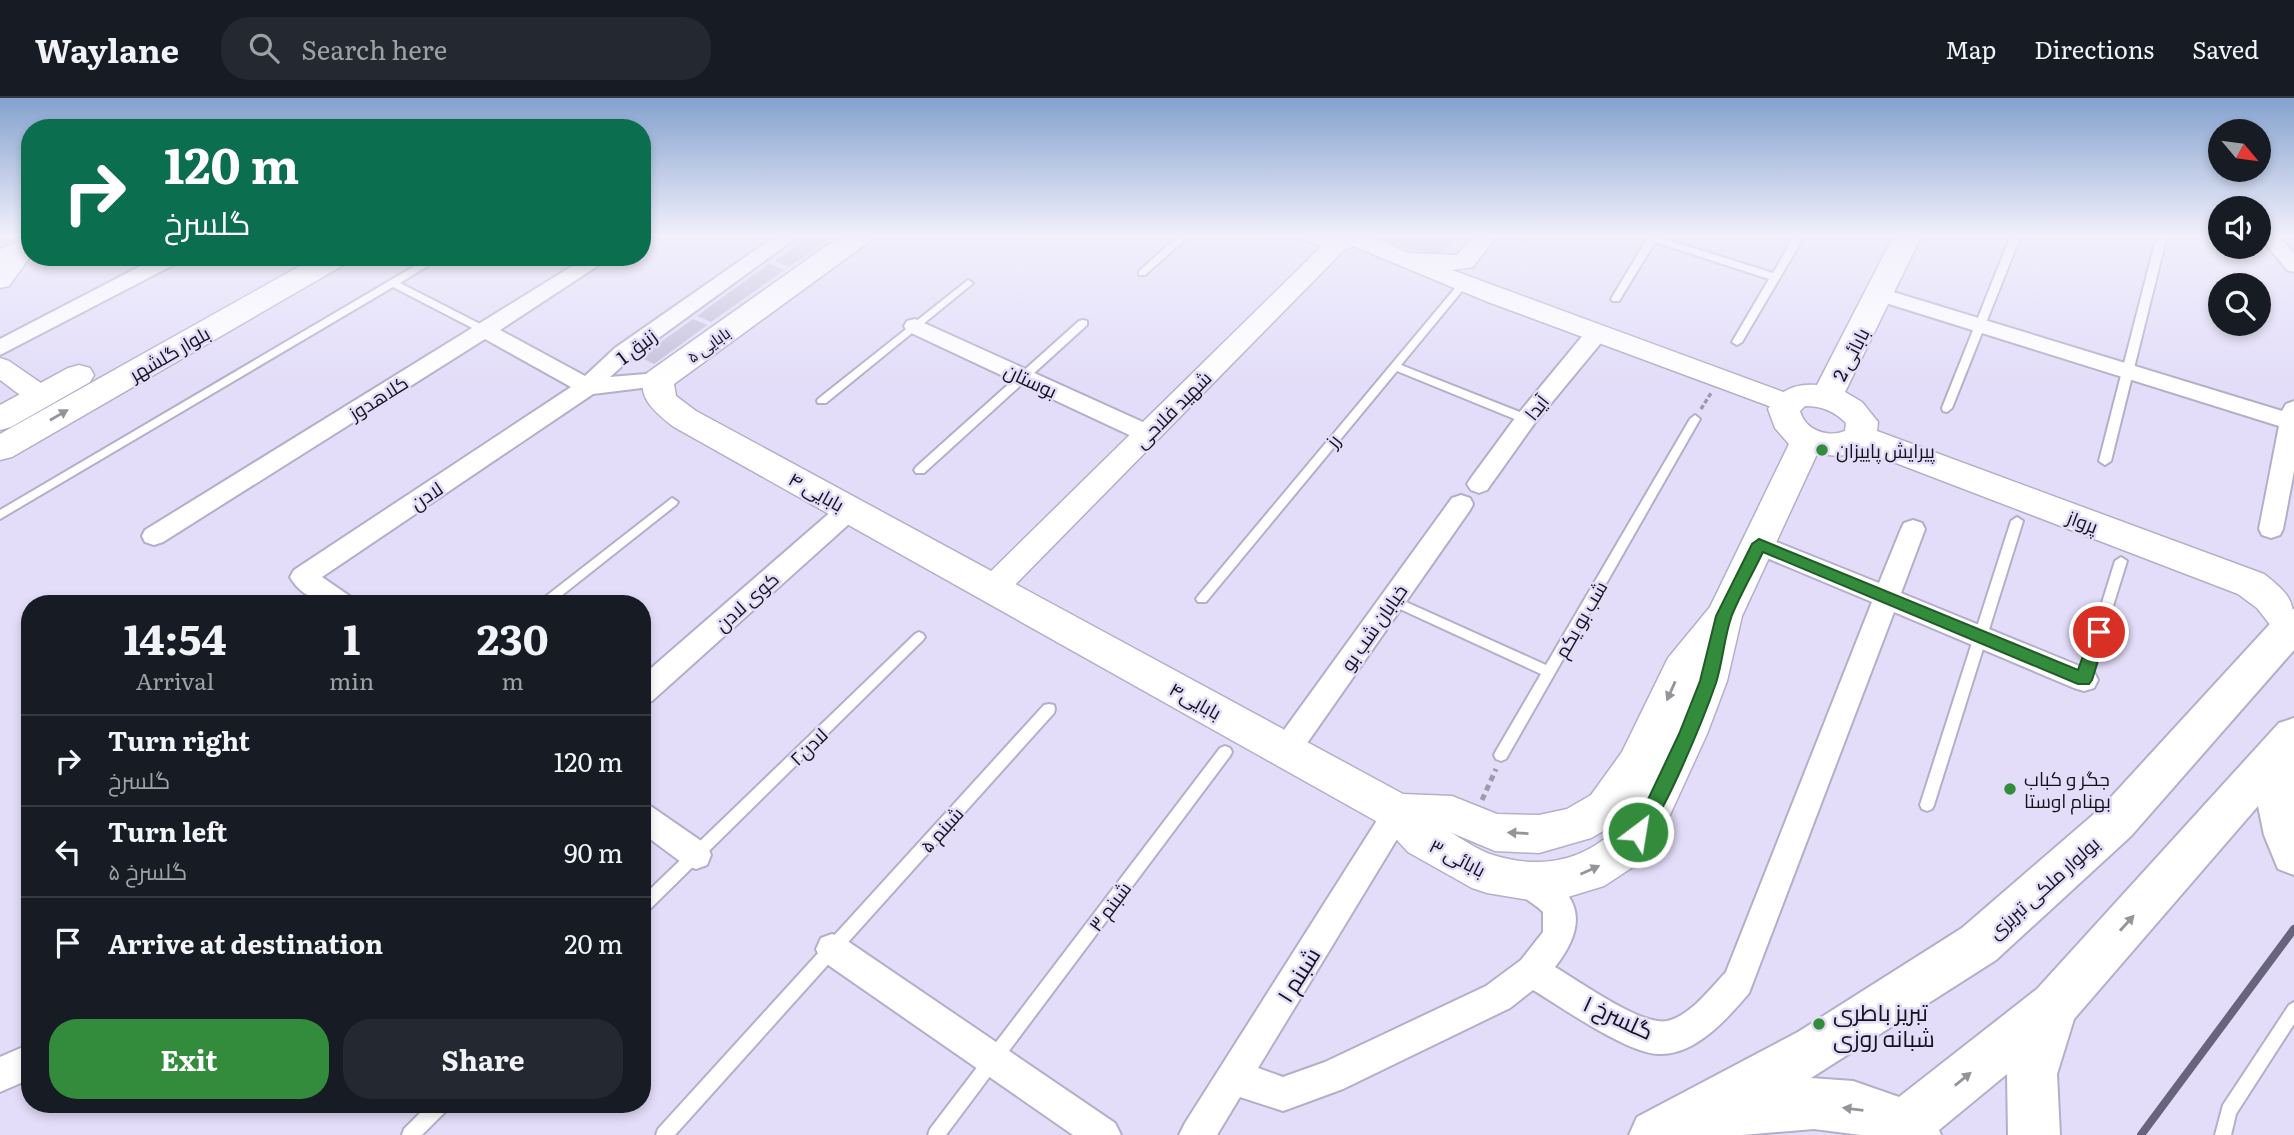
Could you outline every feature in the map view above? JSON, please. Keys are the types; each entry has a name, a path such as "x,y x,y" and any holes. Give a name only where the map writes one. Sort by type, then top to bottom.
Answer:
{"main road":[{"name":"بلوار گلشهر","path":"0,419 247,283"},
{"name":"بلوار گلشهر","path":"0,449 291,283"},
{"name":"۵ بابایی","path":"658,380 793,283"},
{"name":"بابائی 2","path":"1827,397 1885,283"},
{"name":"بابایی ۴","path":"658,380 657,391 664,404 685,419 994,587"},
{"path":"1804,395 1827,397 1849,407 1861,430 1844,445 1820,444 1808,439 1789,425 1784,417 1787,403 1804,395"},
{"name":"پرواز","path":"1861,430 2246,566 2294,580"},
{"name":"پرواز","path":"1861,430 2251,584 2270,598 2293,625"},
{"name":"بابائی ۳","path":"1398,812 1423,839 1487,874 1518,879 1548,883 1589,872 1627,848 1649,815 1687,734 1708,681 1724,616 1808,439"},
{"name":"بابایی۴","path":"994,587 1398,812"},
{"name":"بابائی ۳","path":"1398,812 1452,814 1495,832 1539,834 1576,825 1606,808 1637,764 1681,669 1724,616"},
{"name":"بولوار ملکی تبریزی","path":"1675,1126 1815,1049 1979,944 2116,822 2293,625"},
{"path":"2292,737 2278,767 2283,820 2294,855"},
{"path":"1675,1126 1786,1103 1872,1111 1904,1130 2054,1006 2292,737"},
{"path":"2034,1135 2032,1074 2054,1006"}],"street":[{"path":"0,348 124,283"},
{"name":"کلاهدوز","path":"155,536 559,283"},
{"name":"زنبق 1","path":"587,387 623,353 722,283"},
{"name":"شهید فلاحی","path":"994,587 1303,283"},
{"path":"1478,283 1497,297 1787,403"},
{"path":"1880,294 2127,371 2293,416 2271,529"},
{"name":"بوستان","path":"915,326 1148,433"},
{"path":"484,330 587,387 658,380"},
{"name":"آیدا","path":"1479,484 1526,419 1597,333"},
{"path":"0,367 41,396"},
{"name":"لادن","path":"329,595 303,577 587,387"},
{"name":"خیابان شب بو","path":"1286,750 1461,504"},
{"name":"کوی لادن","path":"651,685 850,509"},
{"name":"گلسرخ ۱","path":"1532,971 1630,1027 1656,1038 1682,1032 1715,1009 1738,982 1913,529"},
{"path":"1759,544 2084,680"},
{"name":"شبنم ۱","path":"1197,1135 1398,812"},
{"path":"651,823 696,855"},
{"path":"1233,1077 1283,1094 1331,1077 1498,997 1532,971 1559,937 1559,906 1543,891 1518,879"},
{"path":"832,949 1103,1135"},
{"path":"0,1075 21,1066"}],"lane":[{"path":"822,401 968,283"},
{"name":"رز","path":"1202,598 1394,366 1456,283"},
{"path":"1616,299 1624,283"},
{"path":"1737,342 1770,283"},
{"path":"1947,408 1997,283"},
{"path":"2105,461 2150,283"},
{"path":"0,514 393,284 484,330"},
{"path":"920,470 1083,323"},
{"path":"1394,366 1526,419"},
{"name":"شب بو یکم","path":"1502,755 1695,419"},
{"path":"553,595 672,502"},
{"path":"1927,805 2017,521"},
{"path":"2084,680 2121,561"},
{"path":"1391,600 1549,672"},
{"name":"لادن۲","path":"651,899 919,637"},
{"name":"شبنم ۵","path":"664,1135 1049,709"},
{"name":"شبنم ۳","path":"936,1135 1225,752"},
{"path":"2223,1135 2229,1111 2294,1010"},
{"path":"410,1135 432,1113"}],"path":[{"path":"1695,419 1720,378"},
{"path":"1472,822 1502,755"}],"shaded area":[{"path":"742,283 765,283 711,322 697,316"},
{"path":"693,319 707,325 654,364 640,357"}],"waterway":[{"path":"2141,1135 2294,929"}],"place":[{"name":"پیرایش پاییزان","path":"1822,450"},
{"name":"جگر و کباب بهنام اوستا","path":"2010,789"},
{"name":"تبریز باطری شبانه روزی","path":"1819,1024"}],"route":[{"path":"1638,832 1649,815 1687,734 1708,681 1724,616 1759,544 2084,680 2099,632"}]}
